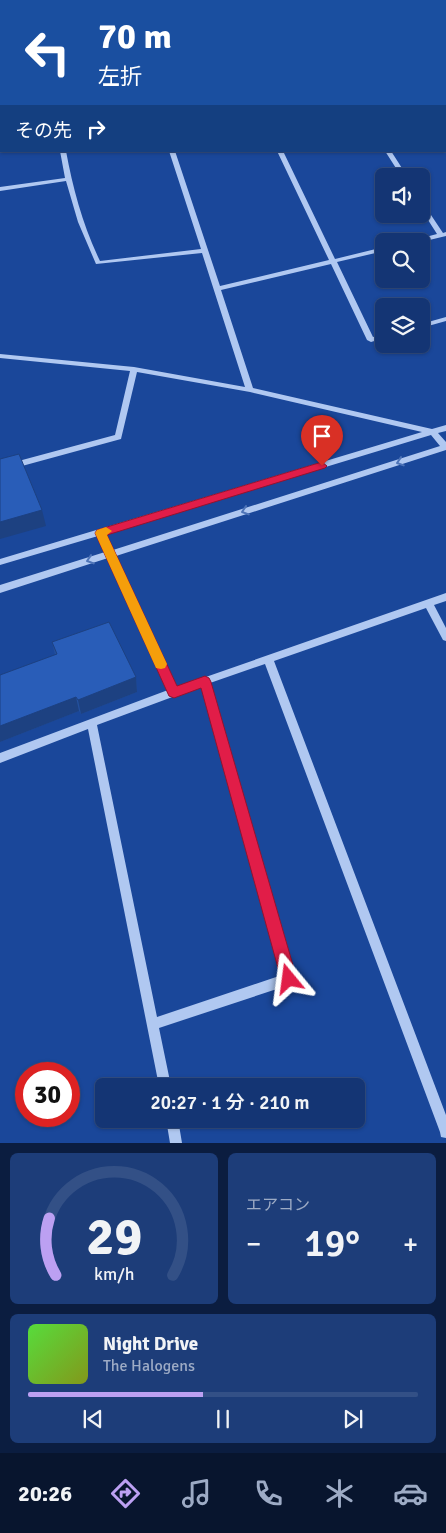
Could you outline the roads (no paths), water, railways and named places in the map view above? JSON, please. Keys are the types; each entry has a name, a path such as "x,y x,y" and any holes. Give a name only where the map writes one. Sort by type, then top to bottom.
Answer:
{"street":[{"path":"62,152 84,236 98,263 204,251"},
{"path":"172,152 250,390"},
{"path":"280,152 371,340 375,339"},
{"path":"389,152 399,168"},
{"path":"0,189 68,179"},
{"path":"430,216 443,234 430,237"},
{"path":"217,289 375,251"},
{"path":"430,323 446,319"},
{"path":"0,356 134,369 250,390 432,432 446,447 0,589"},
{"path":"0,469 118,437 134,369"},
{"path":"0,562 446,428"},
{"path":"101,533 174,692"},
{"path":"0,758 174,692 446,597"},
{"path":"428,603 446,637"},
{"path":"268,659 446,1132"},
{"path":"153,1024 289,979 205,682"},
{"path":"92,723 163,1078"},
{"path":"174,1128 176,1143"}]}
